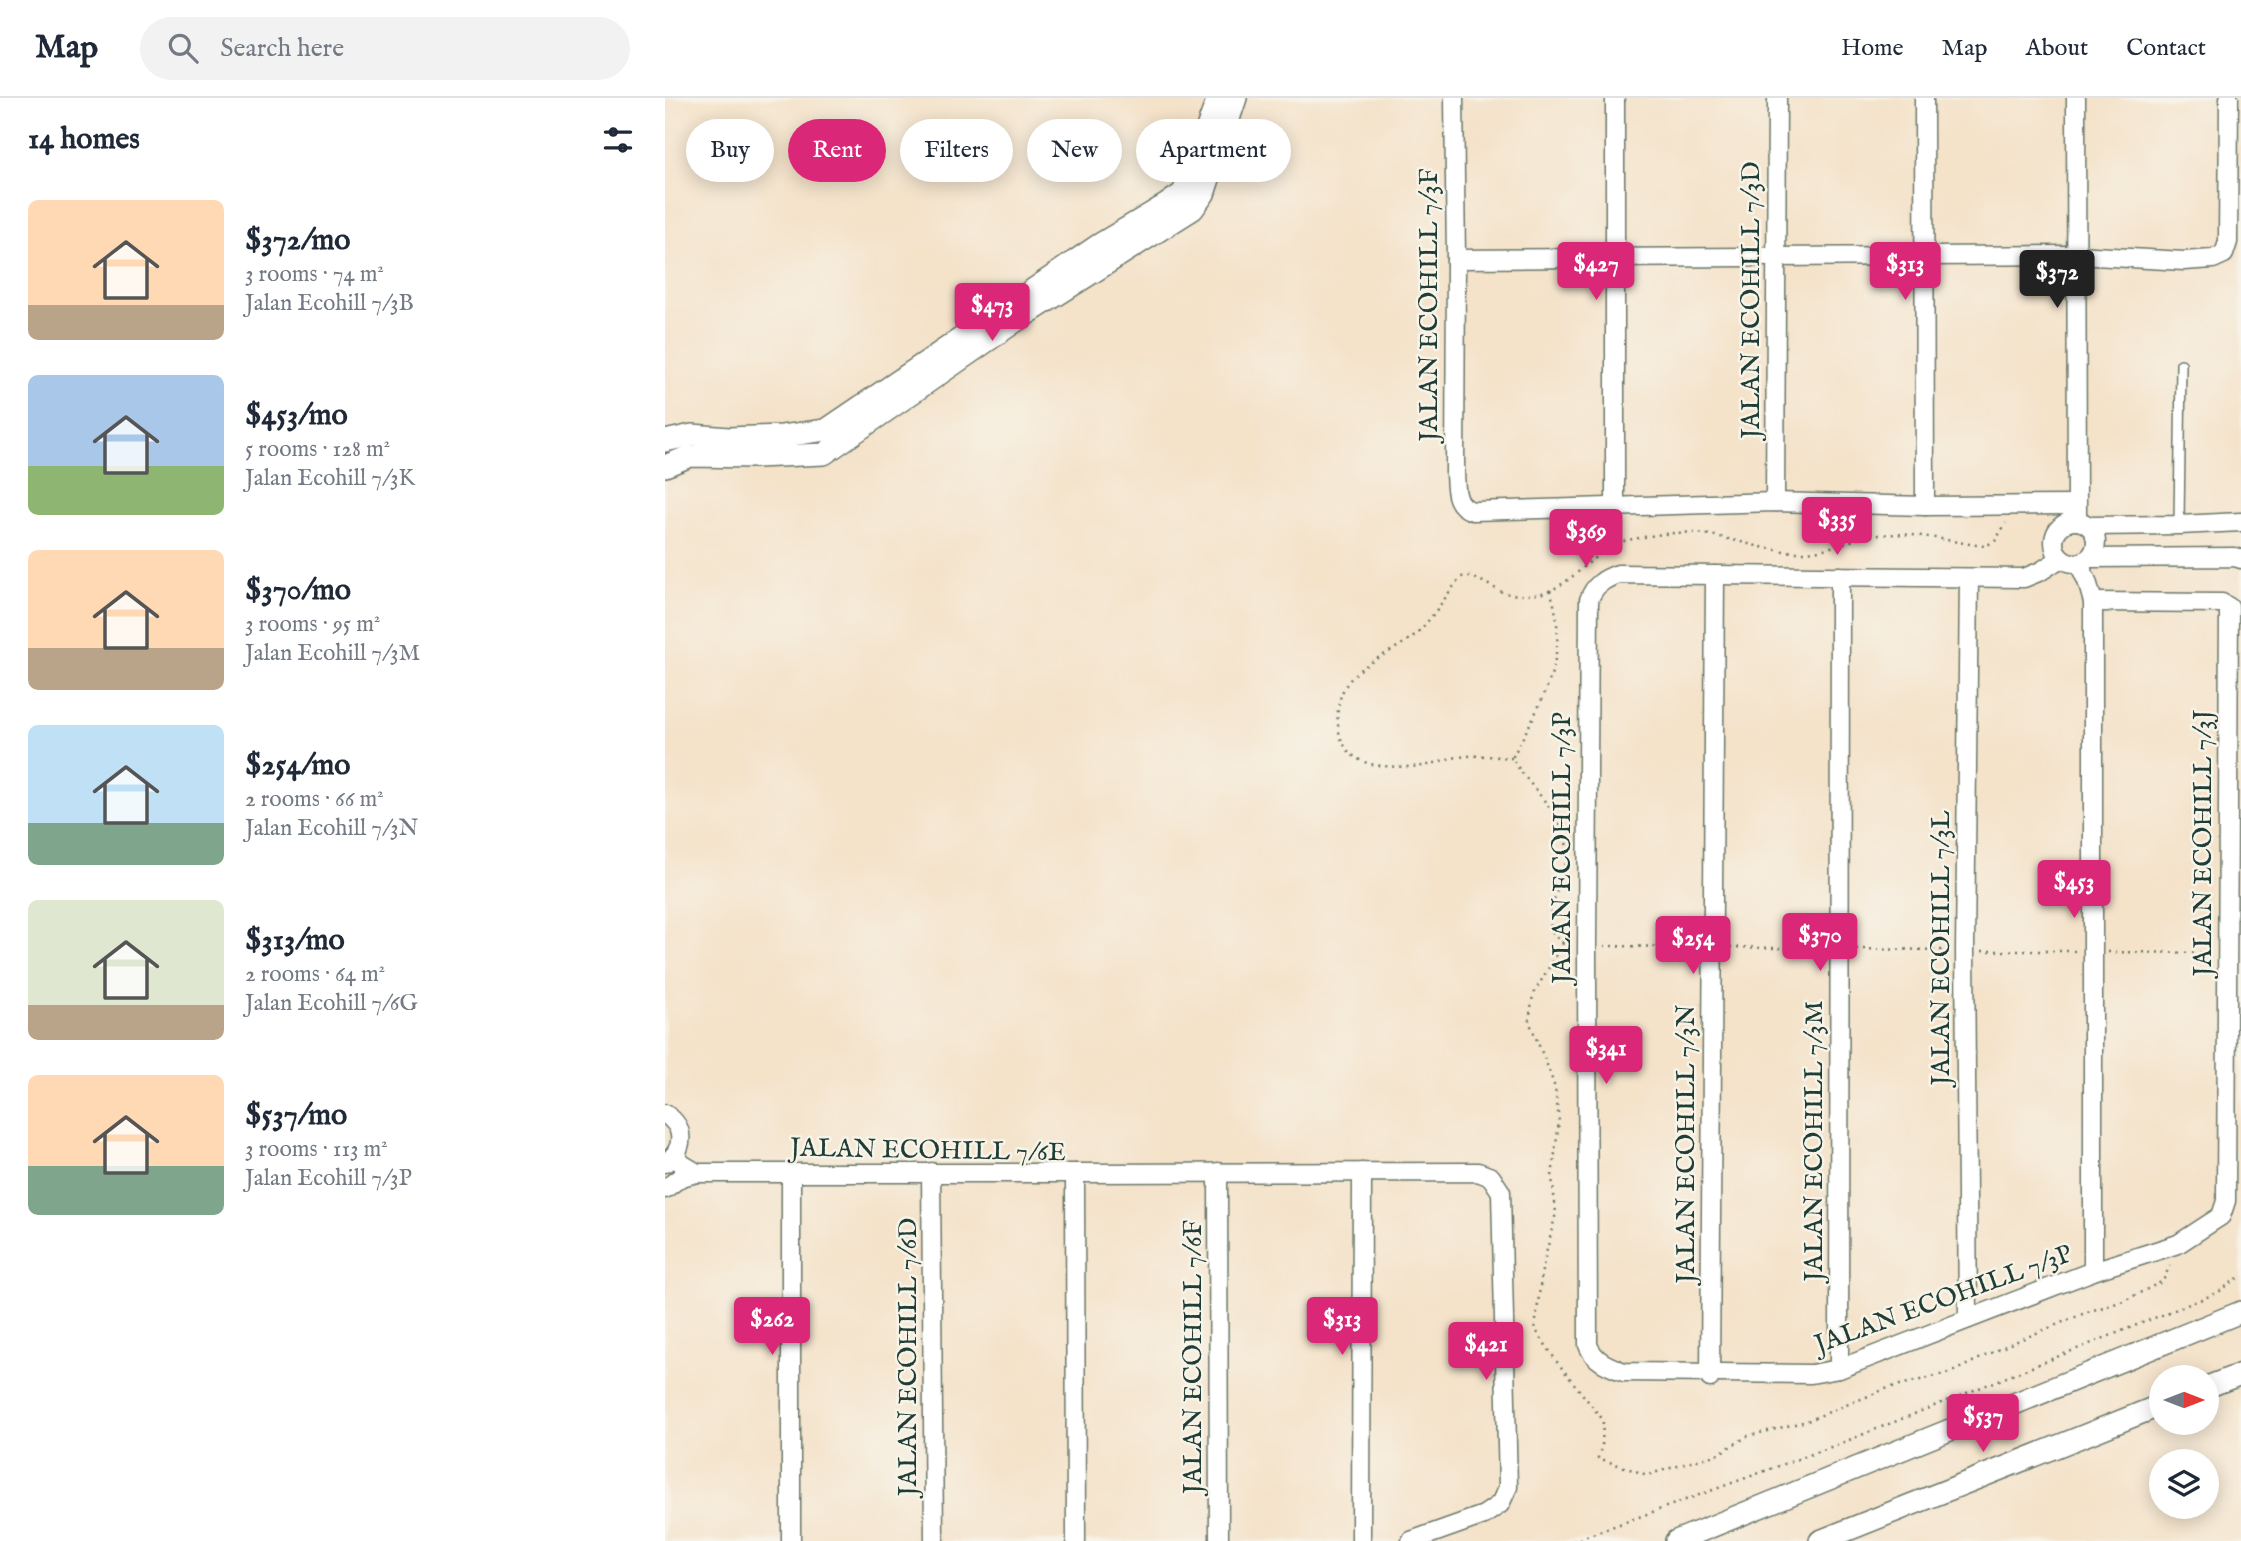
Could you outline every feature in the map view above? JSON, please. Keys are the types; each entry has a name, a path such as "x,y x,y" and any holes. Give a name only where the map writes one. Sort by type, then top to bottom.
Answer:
{"street":[{"path":"665,441 692,435 729,438 782,436 826,430 1100,244 1183,193 1218,98"},
{"path":"665,466 690,456 824,454 1019,319 1193,209 1204,194 1236,98"},
{"name":"JALAN ECOHILL 7/3F","path":"1454,98 1455,472 1459,503 1464,509 1472,511 1615,507"},
{"path":"1615,98 1615,507 1776,502 1925,506 2179,525 2241,522"},
{"name":"JALAN ECOHILL 7/3D","path":"1776,502 1777,98"},
{"path":"1924,98 1925,506"},
{"path":"2076,98 2081,517 2094,531 2097,542 2096,548 2084,561"},
{"path":"1456,259 2076,255 2184,261 2214,259 2224,254 2228,242 2229,98"},
{"path":"2081,517 2064,524 2055,534 2054,547 2061,558 2072,564 2084,561 2241,559"},
{"path":"1715,575 2024,579 2061,558"},
{"path":"2084,561 2093,602 2093,1270"},
{"name":"JALAN ECOHILL 7/3P","path":"1715,575 1618,573 1598,584 1592,590 1589,600 1588,1345 1592,1355 1624,1372 1710,1376 1811,1374 1839,1369 2093,1270 2178,1244 2221,1216"},
{"name":"JALAN ECOHILL 7/3N","path":"1710,1376 1715,575"},
{"name":"JALAN ECOHILL 7/3M","path":"1839,1369 1840,576"},
{"name":"JALAN ECOHILL 7/3L","path":"1968,1319 1965,950 1969,578"},
{"name":"JALAN ECOHILL 7/3J","path":"2093,602 2222,603 2229,607 2226,1201 2221,1216"},
{"path":"665,1114 674,1120 681,1135 681,1144 670,1159 697,1173"},
{"name":"JALAN ECOHILL 7/6D","path":"931,1172 934,1541"},
{"name":"JALAN ECOHILL 7/6F","path":"1218,1172 1219,1541"},
{"path":"1361,1541 1362,1172"},
{"path":"1075,1173 1478,1172 1491,1177 1501,1192 1507,1487 1500,1504 1485,1515 1411,1541"},
{"path":"665,1189 681,1177 697,1173"},
{"name":"JALAN ECOHILL 7/6E","path":"697,1173 1075,1173 1076,1541"},
{"path":"791,1541 792,1173"},
{"path":"2203,1325 2241,1299"},
{"path":"1676,1541 2203,1325 2241,1312"},
{"path":"2219,1382 2241,1374"},
{"path":"1820,1541 2149,1410"}],"lane":[{"path":"2179,525 2181,364"}],"path":[{"path":"1550,590 1557,626 1556,656 1551,681 1512,758 1537,790 1565,834 1567,864 1550,915 1550,926 1555,936 1563,943 1587,948 2228,953"},
{"path":"1563,943 1533,995 1529,1021 1552,1079 1559,1121 1552,1177 1556,1213 1542,1270 1535,1329 1557,1363 1603,1420 1602,1445 1598,1458 1647,1475 1718,1454 1748,1436 1828,1414 1888,1388 1952,1372 2010,1344 2090,1311 2124,1301 2163,1282 2178,1244"},
{"path":"1573,1541 1839,1444 2217,1293 2241,1276"}]}
